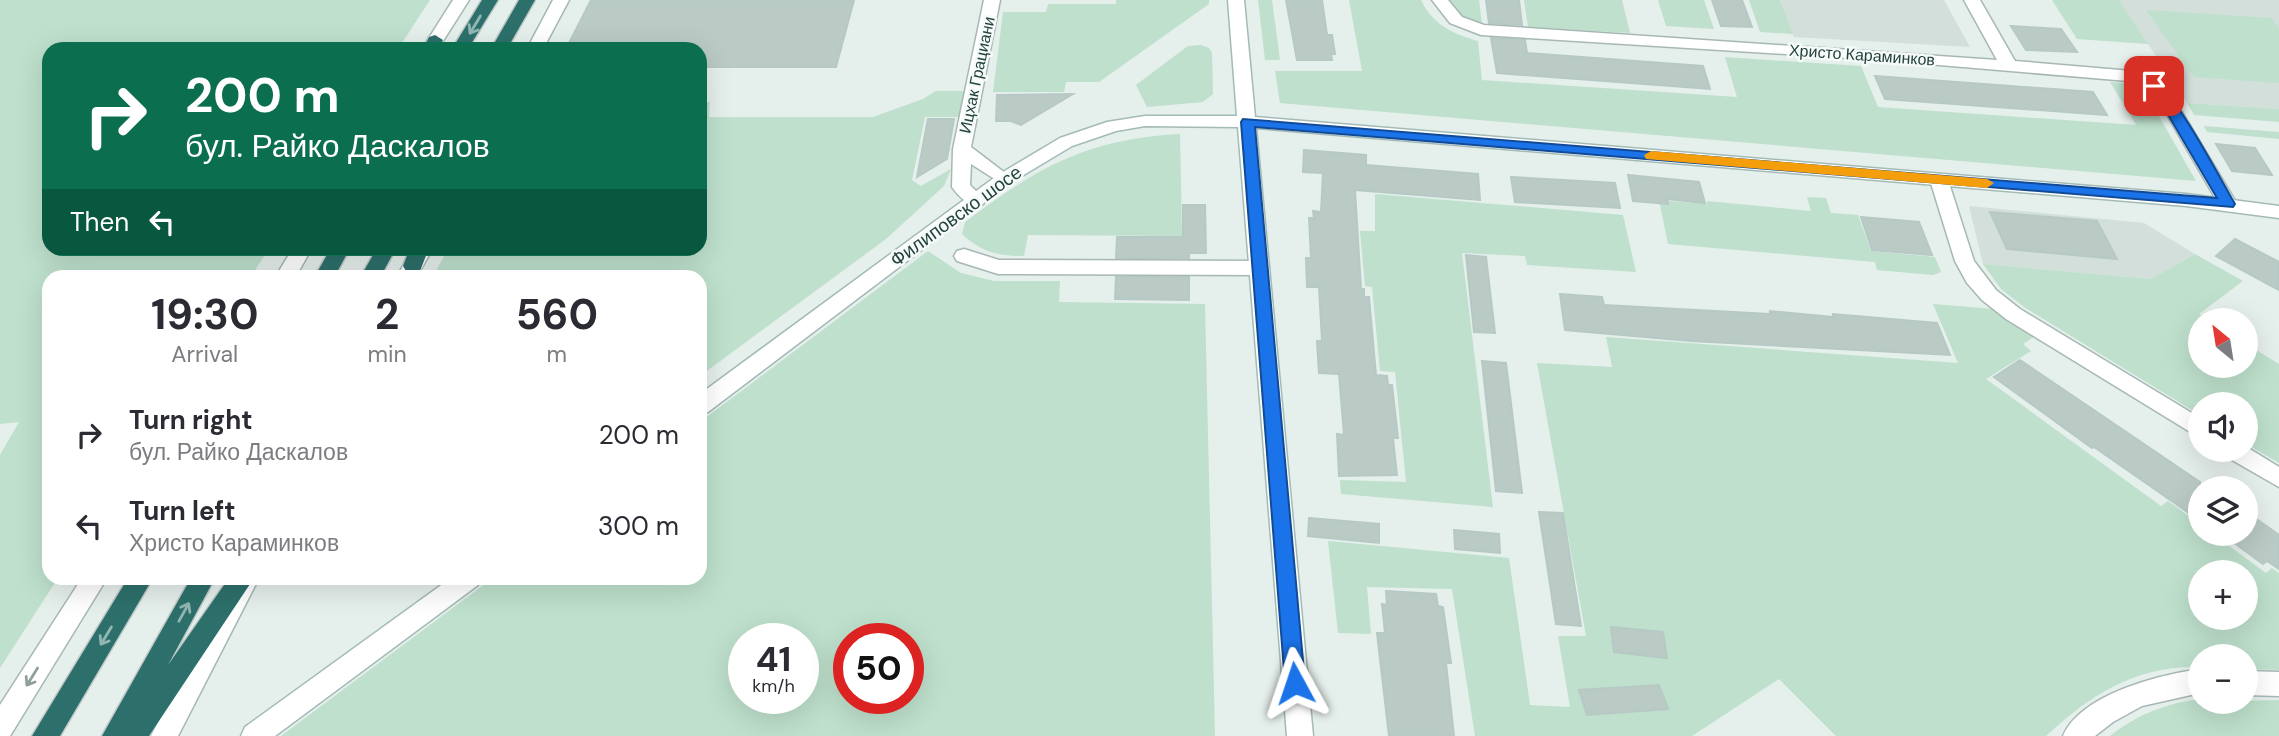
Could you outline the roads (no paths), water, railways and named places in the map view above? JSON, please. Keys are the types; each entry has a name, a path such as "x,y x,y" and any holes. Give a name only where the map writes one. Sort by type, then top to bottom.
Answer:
{"highway":[{"path":"464,42 490,0"},
{"path":"503,42 527,0"},
{"path":"45,736 137,585"},
{"path":"115,736 199,585"},
{"path":"134,736 237,585"}],"street":[{"path":"435,42 461,0"},
{"path":"539,42 561,0"},
{"name":"Ицхак Грациани","path":"976,200 961,187 962,149 992,0"},
{"path":"1236,0 1300,736"},
{"name":"Христо Караминков","path":"1440,0 1456,20 1481,30 1880,55 2120,74 2154,86 2166,99 2228,204"},
{"path":"1972,0 2009,66"},
{"name":"Филиповско шосе","path":"707,401 1004,179 1066,142 1112,126 1159,120 1248,122 2228,204 2279,212"},
{"name":"Ицхак Грациани","path":"962,149 1004,179"},
{"path":"1939,180 1947,198 1965,263 1986,292 2012,314 2188,422"},
{"path":"964,257 999,267 1259,268"},
{"path":"2253,462 2279,478"},
{"path":"0,727 91,585"},
{"path":"163,736 243,585"},
{"path":"254,736 459,585"},
{"path":"2076,736 2109,708 2128,698 2188,682"},
{"path":"2258,683 2279,684"}]}
